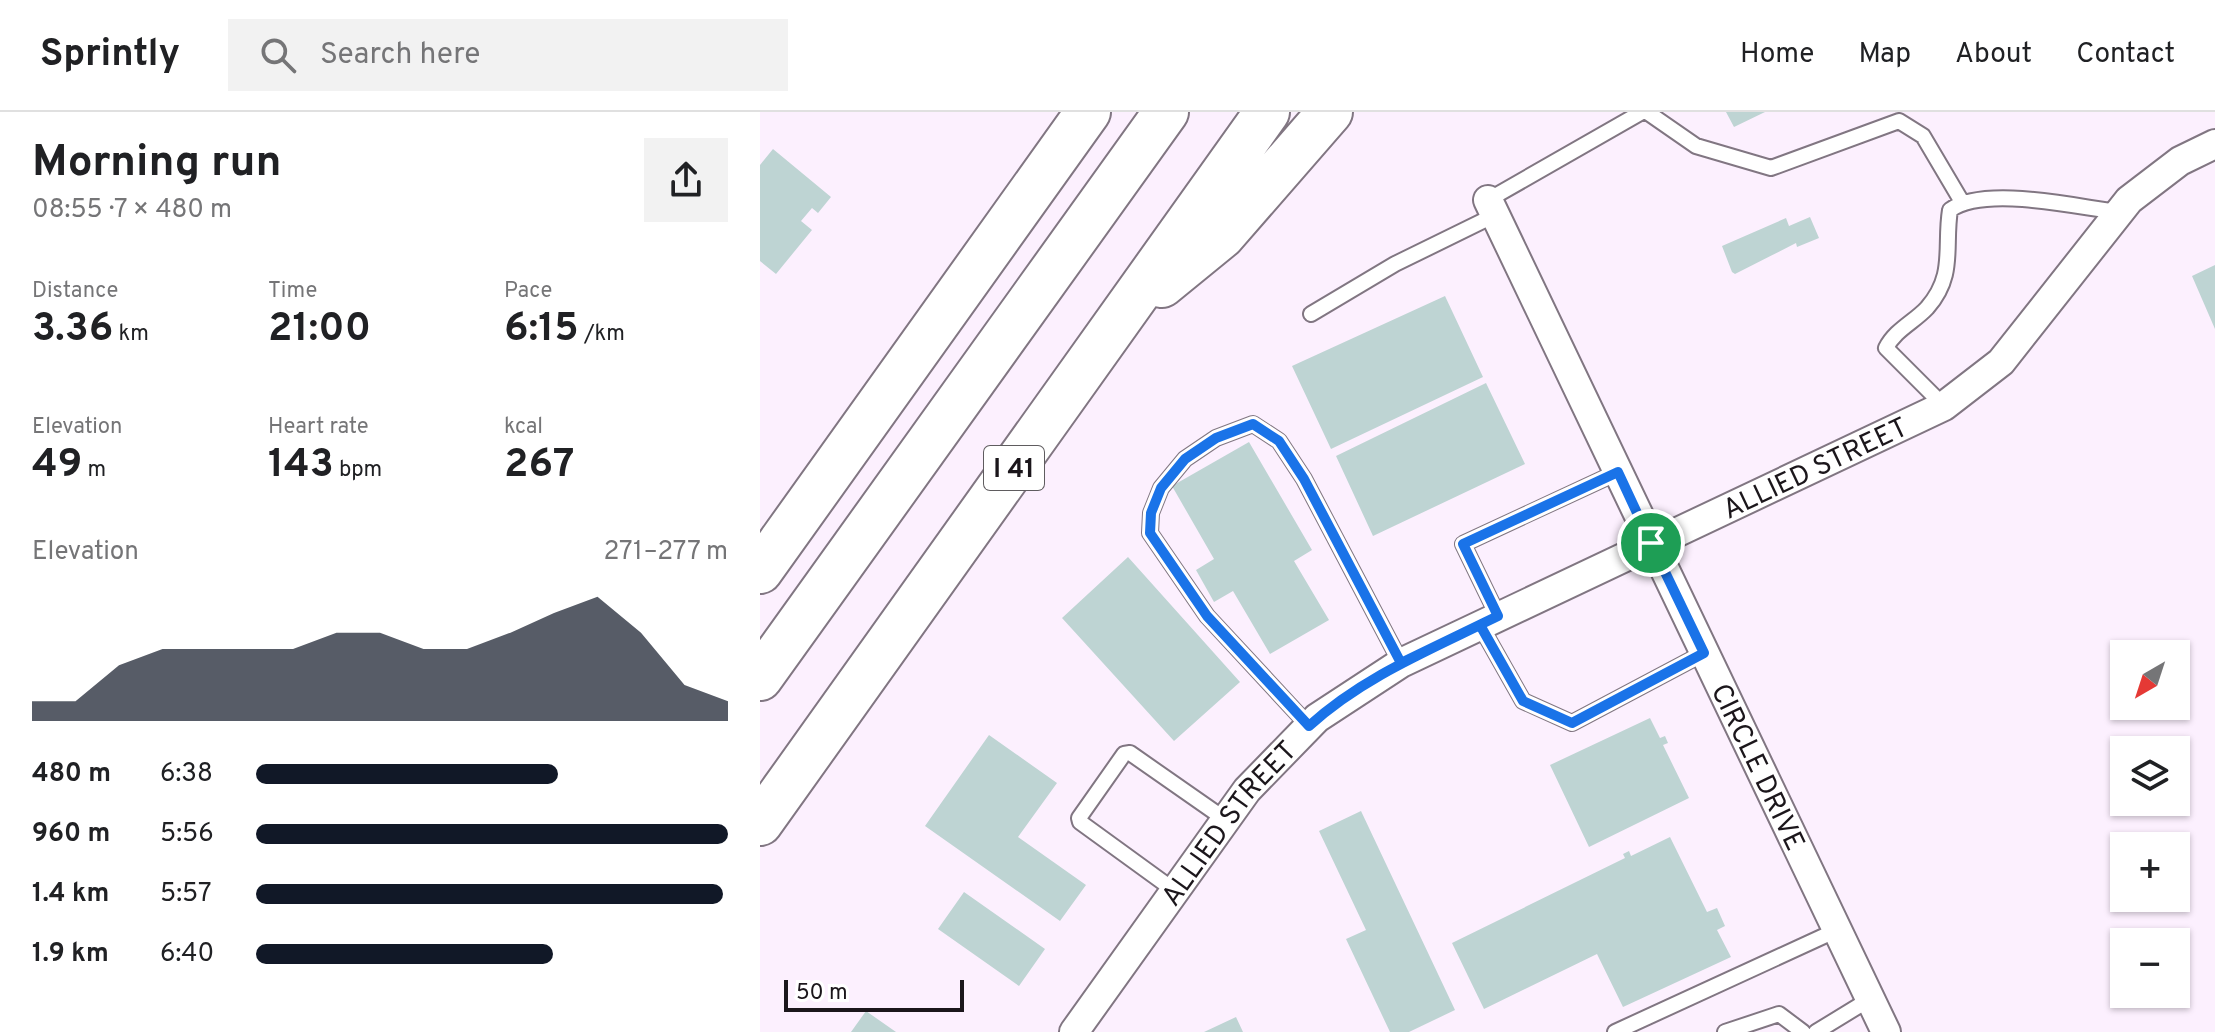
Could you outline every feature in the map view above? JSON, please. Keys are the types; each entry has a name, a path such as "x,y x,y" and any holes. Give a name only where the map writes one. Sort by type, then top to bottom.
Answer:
{"highway":[{"path":"760,571 1067,131 1088,112"},
{"path":"760,678 1166,112"},
{"name":"I 41","path":"760,823 1267,112"},
{"path":"1127,310 1222,236 1330,112"}],"street":[{"name":"ALLIED STREET","path":"1074,1032 1256,780 1309,726 1357,689 1401,663 1944,406 2001,362 2129,200 2180,161 2215,144"},
{"name":"CIRCLE DRIVE","path":"1492,208 1886,1032"}],"lane":[{"path":"1311,314 1492,208 1644,112 1696,146 1771,168 1899,121 1923,136 1962,202"},
{"path":"1944,406 1886,348 1891,338 1928,307 1942,285 1949,257 1950,210 1962,202 1991,198 2119,212"},
{"path":"1309,726 1207,616 1150,533 1151,513 1161,488 1185,459 1206,445 1253,424 1279,441 1304,479 1401,663"},
{"path":"1618,472 1463,544 1489,621 1523,701 1572,723 1704,653"},
{"path":"1175,891 1080,822 1079,818 1124,754 1130,753 1226,820"},
{"path":"1615,1032 1837,930"},
{"path":"1816,1032 1870,999"},
{"path":"1725,1032 1779,1014 1803,1032"}],"building":[{"path":"1726,112 1765,112 1734,127"},
{"path":"773,149 831,197 818,213 812,208 801,221 812,230 776,274 760,261 760,165"},
{"path":"1810,217 1819,238 1797,247 1796,243 1735,274 1732,272 1722,246 1786,218 1789,226"},
{"path":"2215,265 2215,329 2192,276"},
{"path":"1445,296 1483,377 1331,449 1292,366"},
{"path":"1486,383 1525,464 1373,536 1336,456"},
{"path":"1249,442 1312,550 1294,561 1329,620 1270,654 1233,591 1214,602 1196,570 1214,559 1172,486"},
{"path":"1128,557 1240,682 1174,741 1062,618"},
{"path":"1650,718 1660,738 1665,736 1668,743 1663,745 1689,798 1589,847 1550,765"},
{"path":"989,735 1057,783 1018,837 1086,885 1060,921 925,826"},
{"path":"1361,811 1455,1010 1409,1032 1390,1032 1346,939 1366,930 1319,831"},
{"path":"1670,837 1707,912 1717,908 1725,926 1717,930 1731,957 1623,1007 1597,954 1484,1009 1452,943 1625,858 1623,854 1629,851 1631,856"},
{"path":"964,892 1045,949 1019,986 938,929"},
{"path":"866,1011 896,1032 851,1032"},
{"path":"1236,1017 1243,1032 1204,1032"}],"route":[{"path":"1651,543 1618,472 1463,544 1498,616 1401,663 1304,479 1279,441 1253,424 1216,438 1185,459 1161,488 1151,513 1150,533 1207,616 1309,726 1357,689 1401,663 1480,625 1523,701 1572,723 1704,653 1651,543"}]}
